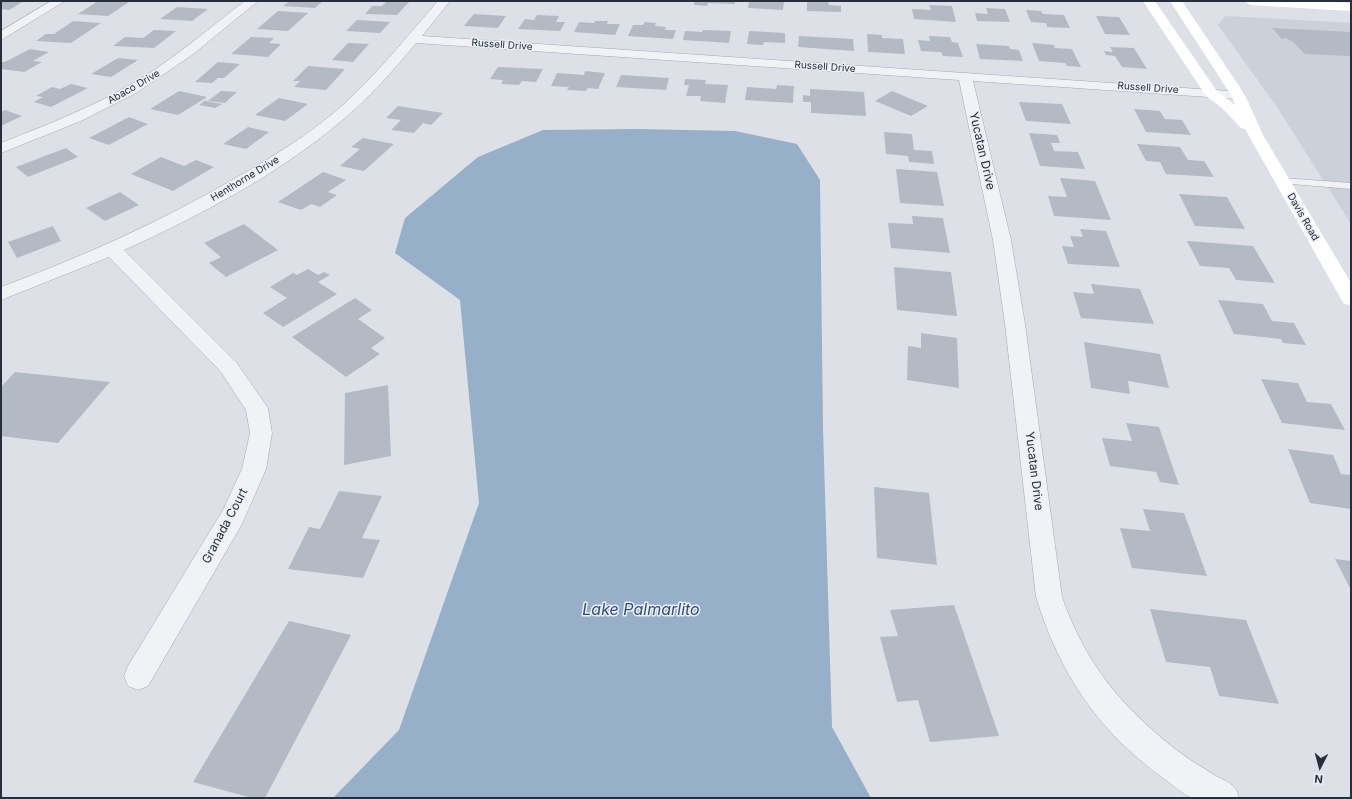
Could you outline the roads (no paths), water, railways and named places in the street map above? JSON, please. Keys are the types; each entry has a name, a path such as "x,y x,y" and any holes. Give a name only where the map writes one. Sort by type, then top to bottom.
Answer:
{"street":[{"path":"1,36 59,1"},
{"name":"Abaco Drive","path":"1,148 72,120 147,81 174,62 252,1"},
{"name":"Henthorne Drive","path":"1,294 112,249 165,224 225,192 271,164 310,138 346,110 374,83 444,1"},
{"name":"Davis Road","path":"1149,1 1211,93 1227,105 1255,135"},
{"name":"Davis Road","path":"1176,1 1238,95 1255,135 1351,299"},
{"path":"1250,1 1351,7"},
{"name":"Russell Drive","path":"412,39 1238,95"},
{"name":"Yucatan Drive","path":"965,76 1002,240 1015,324 1049,597 1055,619 1078,667 1115,715 1164,761 1193,781 1223,798"},
{"name":"Granada Court","path":"112,249 229,367 236,380 257,408 261,433 254,469 233,516 138,676"}],"lane":[{"path":"1283,181 1351,186"}],"water":[{"name":"Lake Palmarlito","path":"638,129 735,131 797,144 820,180 823,428 832,727 871,798 333,798 399,730 479,503 460,300 395,253 405,218 478,157 543,130"}]}
